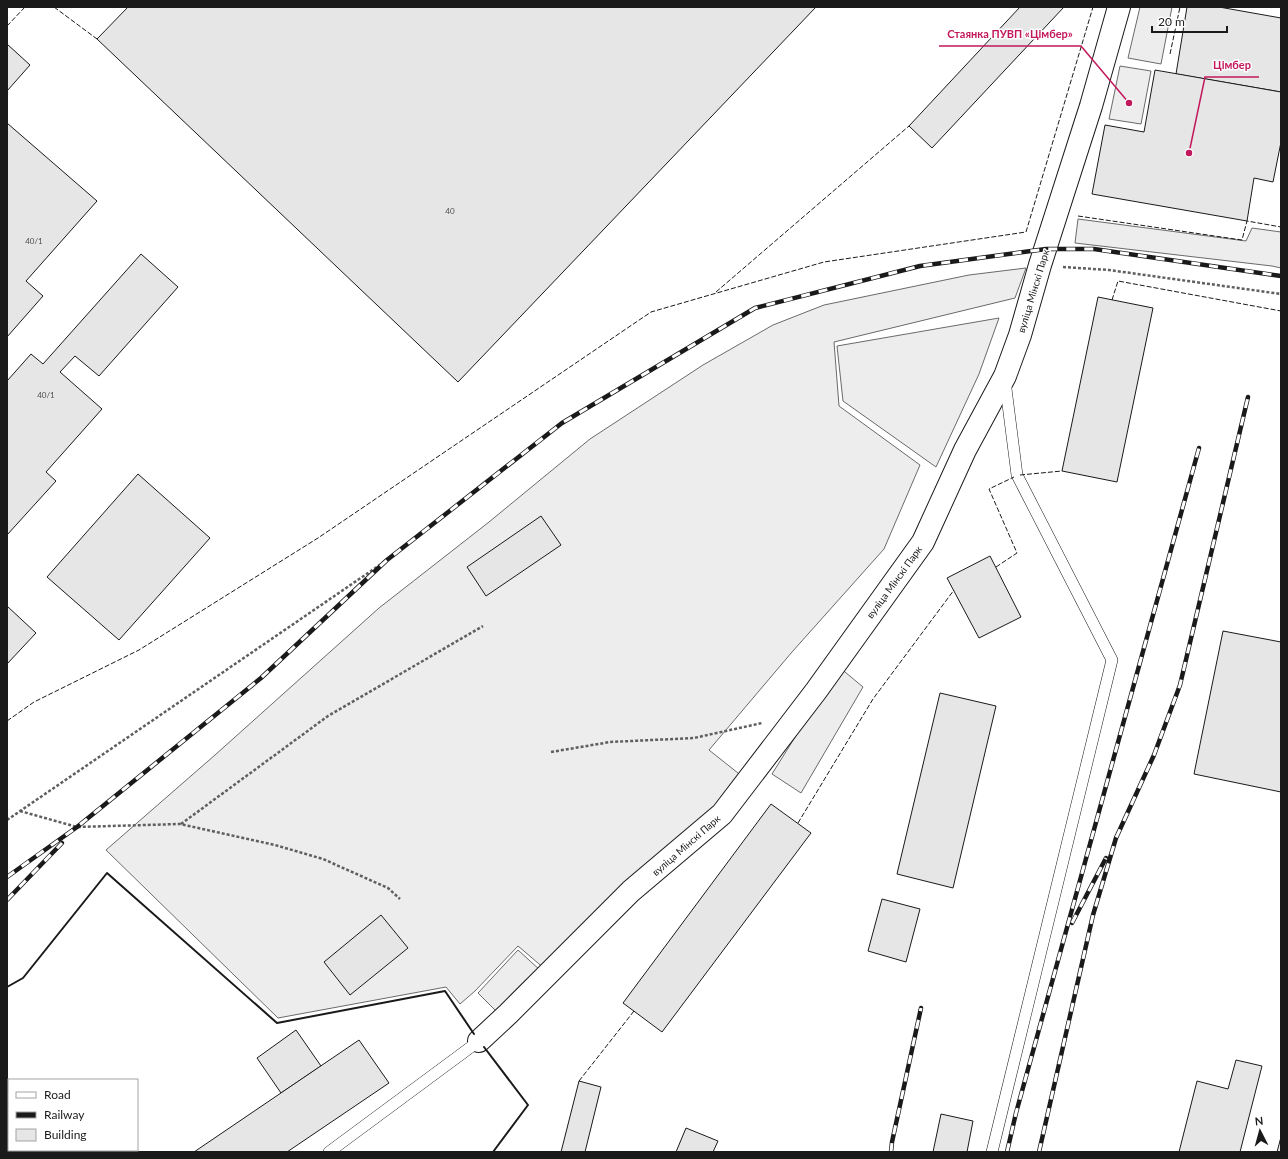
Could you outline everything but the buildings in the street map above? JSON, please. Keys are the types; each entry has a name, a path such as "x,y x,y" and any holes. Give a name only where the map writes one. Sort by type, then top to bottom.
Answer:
{"street":[{"name":"вуліца Мінскі Парк","path":"479,1041 631,892 722,814 816,691 923,542 965,450 1004,376 1020,335 1040,265 1091,106 1119,7"}],"lane":[{"path":"992,1152 1112,660 1017,475 1004,376"},
{"path":"329,1152 479,1041"}],"path":[{"path":"1040,265 1108,270 1281,294"},
{"path":"7,820 387,560"},
{"path":"180,824 328,716 483,626"},
{"path":"551,752 610,742 694,738 762,723"},
{"path":"20,811 77,827 180,824 275,845 323,859 388,888 400,898"}],"shaded area":[{"path":"1140,7 1172,7 1161,64 1128,58"},
{"path":"1120,66 1151,71 1141,124 1109,119"},
{"path":"1078,219 1246,241 1252,228 1281,232 1281,268 1075,243"},
{"path":"1026,268 1015,298 834,342 839,406 920,465 884,549 792,652 709,750 743,777 680,840 545,969 518,946 475,991 460,1004 446,987 278,1018 106,850 215,755 379,608 489,522 590,439 703,365 773,325 824,305 969,275"},
{"path":"999,318 979,374 936,467 843,401 837,346"},
{"path":"839,667 863,687 801,793 772,774"},
{"path":"518,950 541,971 499,1014 478,993"}],"railway":[{"path":"7,877 77,827 261,678 387,560 562,423 755,308 920,266 1046,249 1094,249 1281,276"},
{"path":"1039,1152 1093,915 1116,838 1154,755 1180,685 1248,397"},
{"path":"1007,1152 1016,1113 1199,448"},
{"path":"7,900 62,843"},
{"path":"1072,923 1106,858"},
{"path":"891,1152 921,1008"}],"fence":[{"path":"7,26 25,7"},
{"path":"54,7 97,39"},
{"path":"7,721 34,702 139,650 318,538 651,312 824,262 1026,232 1093,7"},
{"path":"1170,54 1180,7"},
{"path":"716,292 909,126"},
{"path":"1078,216 1242,240 1247,221 1281,227"},
{"path":"1112,300 1118,281 1281,311"},
{"path":"1020,475 1062,471"},
{"path":"996,567 1017,553 989,489 1014,477"},
{"path":"798,823 873,699 954,590"},
{"path":"579,1081 634,1011"}],"wall":[{"path":"7,987 23,978 107,873 277,1023 445,991 474,1034"},
{"path":"484,1047 528,1105 493,1152"}],"place":[{"name":"Стаянка ПУВП «Цімбер»","path":"1129,103"},
{"name":"Цімбер","path":"1189,153"}]}
